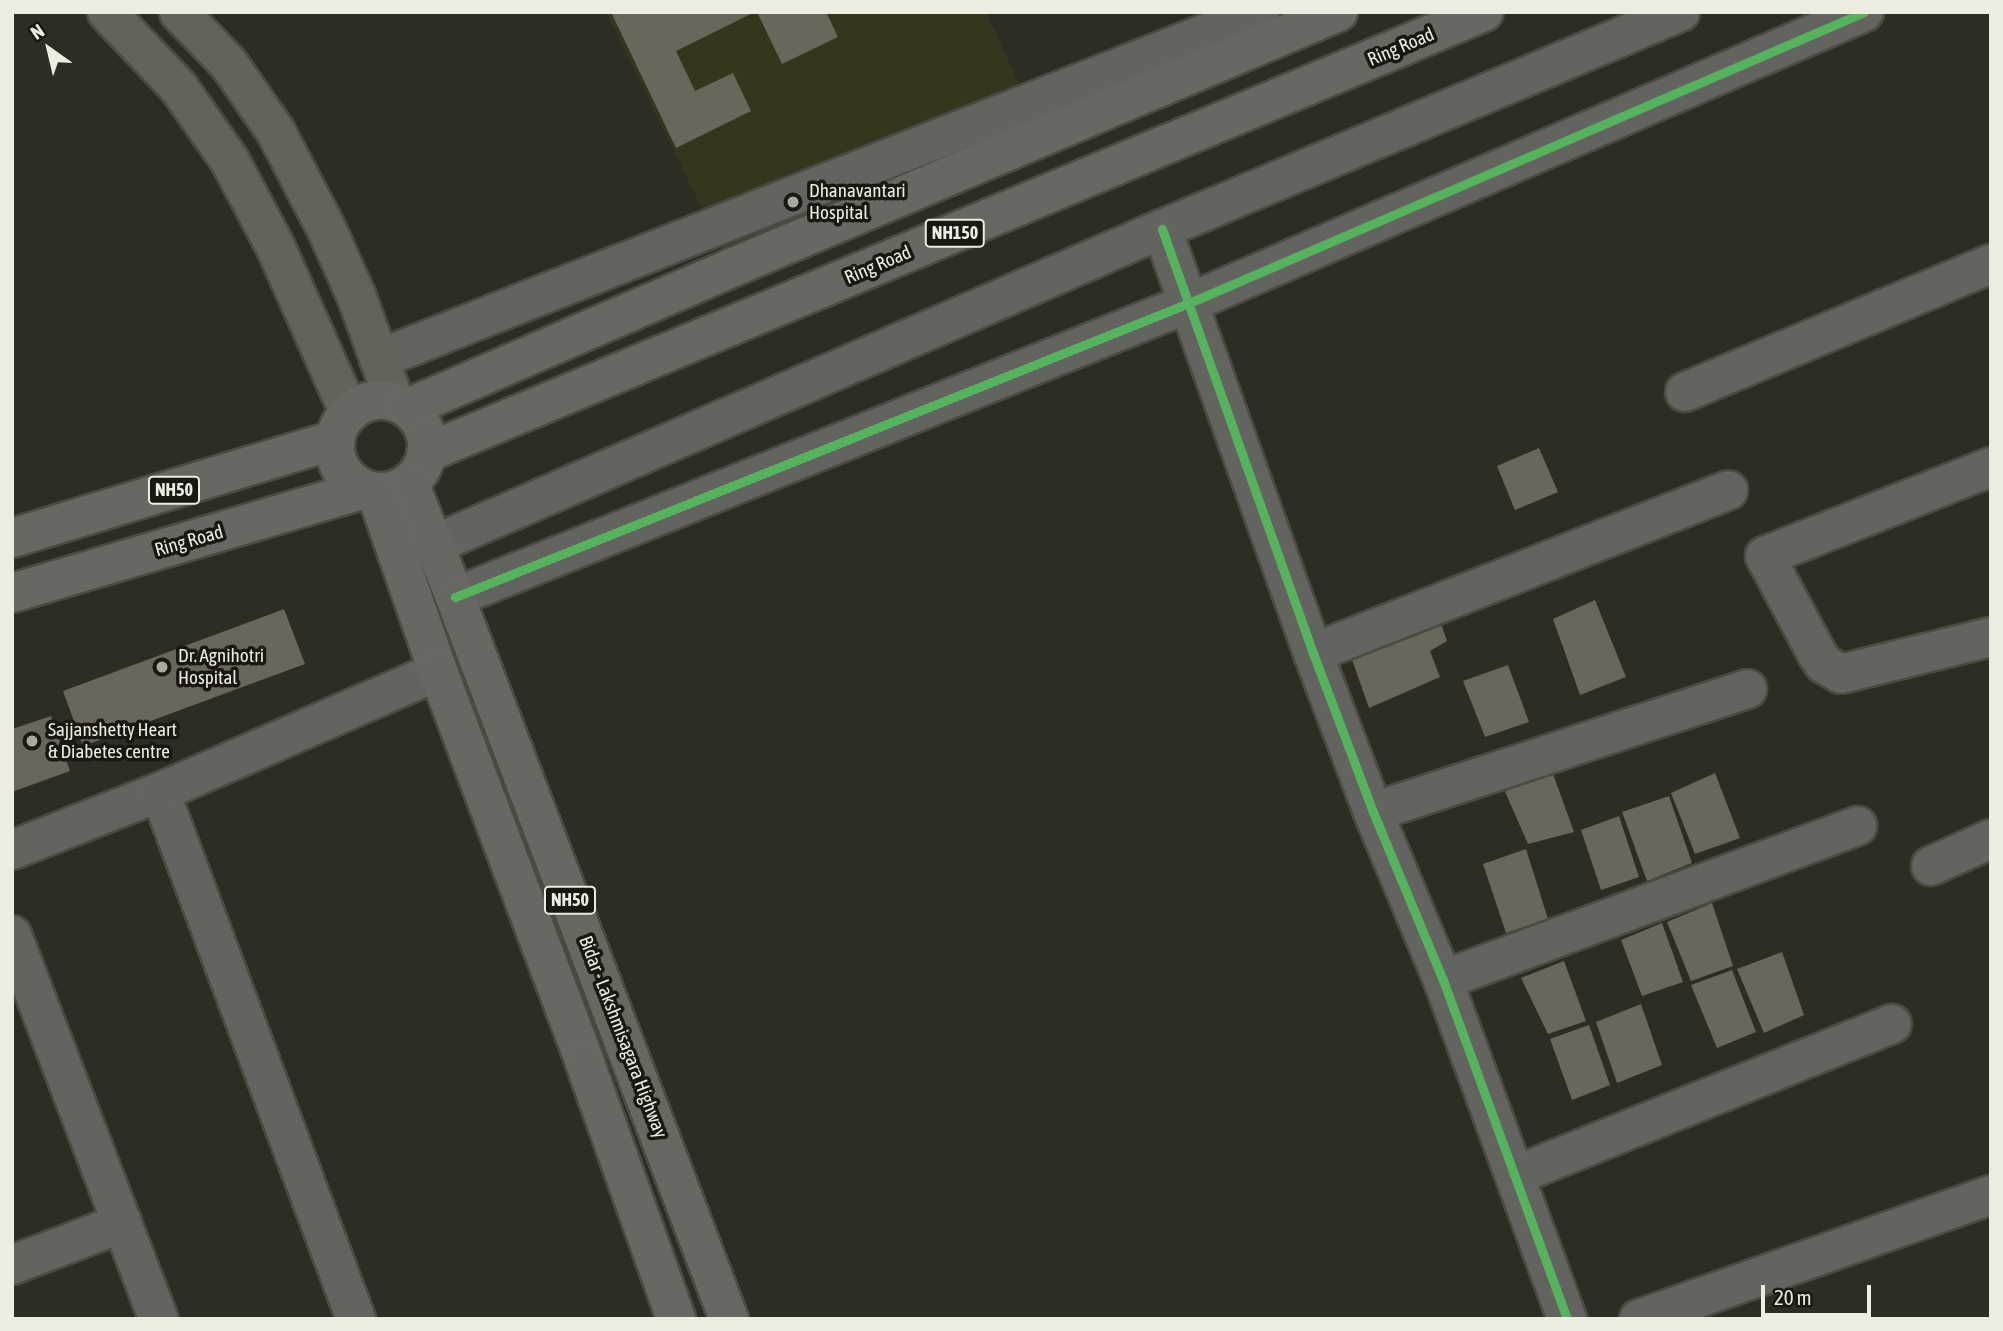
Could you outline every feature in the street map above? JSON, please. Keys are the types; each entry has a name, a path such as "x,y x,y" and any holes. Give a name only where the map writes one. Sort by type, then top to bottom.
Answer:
{"highway":[{"path":"402,405 1338,12"},
{"name":"Ring Road","path":"12,593 394,479 1484,12"},
{"name":"NH50","path":"12,538 342,426 361,404 380,400 402,405 419,419 426,437 394,479"},
{"name":"NH50","path":"342,426 337,463 346,477 394,479"},
{"name":"NH50","path":"394,479 438,671 585,1063 676,1319"},
{"name":"Bidar - Lakshmisagara Highway","path":"394,479 433,545 455,597 729,1319"}],"main road":[{"path":"179,12 229,64 276,132 327,230 379,359 402,405"},
{"path":"125,18 230,160 275,246 342,426"}],"street":[{"path":"379,359 1260,12"},
{"path":"433,545 1162,229 1680,12"},
{"path":"455,597 1189,303 1864,12"},
{"path":"1162,229 1313,653 1373,812 1443,980 1567,1319"},
{"path":"1685,392 1991,264"},
{"path":"1991,467 1765,556 1817,654 1832,671 1841,674 1991,637"},
{"path":"1313,653 1728,490"},
{"path":"12,850 160,793 438,671"},
{"path":"1373,812 1747,689"},
{"path":"160,793 356,1319"},
{"path":"1443,980 1857,825"},
{"path":"1931,866 1991,839"},
{"path":"12,935 159,1319"},
{"path":"1516,1175 1892,1024"},
{"path":"1639,1319 1991,1195"},
{"path":"12,1265 122,1223"}],"shaded area":[{"name":"Dhanavantari Hospital","path":"606,12 986,12 1043,136 731,268"}],"building":[{"path":"611,12 755,12 676,51 695,91 733,73 751,111 676,148"},
{"path":"757,12 826,12 838,37 782,64"},
{"path":"1539,448 1558,492 1515,510 1497,466"},
{"path":"1595,600 1626,677 1580,695 1553,619"},
{"path":"284,609 305,664 83,746 63,691"},
{"path":"1437,612 1447,641 1430,651 1440,677 1369,708 1348,648"},
{"path":"1508,665 1529,722 1485,737 1463,681"},
{"path":"51,716 70,771 12,792 12,729"},
{"path":"1552,771 1574,832 1528,844 1503,787"},
{"path":"1715,773 1740,838 1695,854 1671,793"},
{"path":"1669,796 1692,863 1647,881 1622,812"},
{"path":"1619,816 1639,877 1601,890 1581,830"},
{"path":"1526,849 1548,919 1506,933 1483,864"},
{"path":"1712,903 1733,966 1691,981 1667,922"},
{"path":"1662,923 1683,982 1642,996 1621,940"},
{"path":"1782,952 1804,1015 1764,1033 1737,969"},
{"path":"1564,961 1586,1021 1548,1034 1521,978"},
{"path":"1732,970 1756,1032 1717,1048 1691,985"},
{"path":"1641,1004 1662,1065 1617,1083 1596,1022"},
{"path":"1589,1025 1610,1085 1572,1100 1550,1039"}],"cycle path":[{"path":"455,597 1189,303 1864,12"},
{"path":"1162,229 1313,653 1373,812 1443,980 1567,1319"}],"place":[{"name":"Dhanavantari Hospital","path":"793,202"},
{"name":"Dr. Agnihotri Hospital","path":"162,667"},
{"name":"Sajjanshetty Heart & Diabetes centre","path":"32,741"}]}
